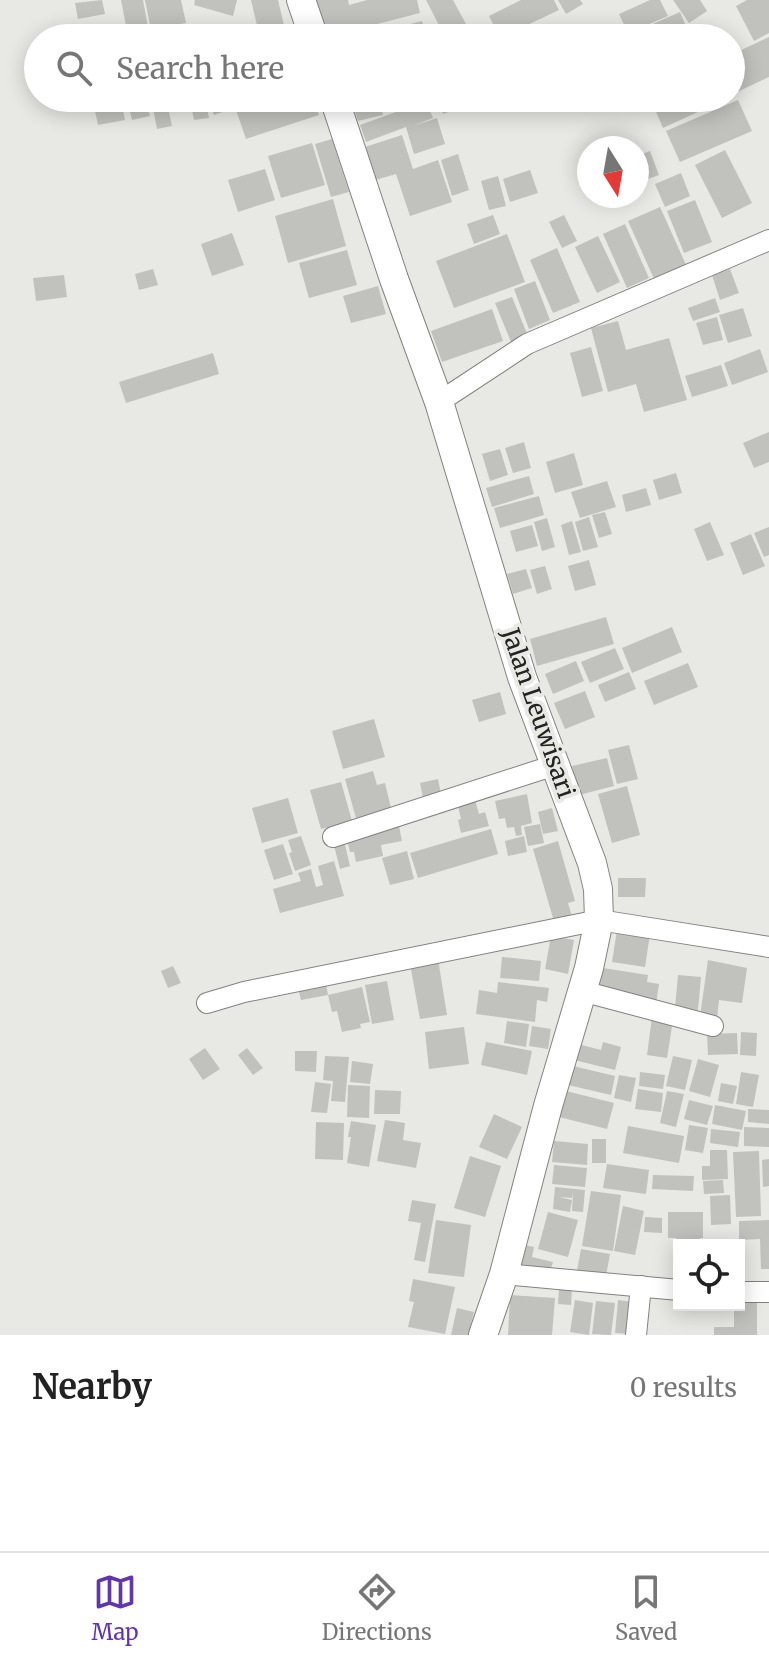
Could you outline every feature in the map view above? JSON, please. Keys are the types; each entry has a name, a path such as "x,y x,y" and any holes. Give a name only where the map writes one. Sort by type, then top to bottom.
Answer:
{"main road":[{"path":"301,0 309,24"},
{"name":"Jalan Leuwisari","path":"339,112 439,402 522,677 596,876 599,920 582,991 504,1274 483,1335"}],"street":[{"path":"439,402 527,344 769,240"},
{"path":"333,837 555,765"},
{"path":"207,1003 244,992 599,920 769,947"},
{"path":"582,991 713,1026"},
{"path":"504,1274 673,1289"},
{"path":"636,1335 641,1286"},
{"path":"745,1292 769,1292"}],"building":[{"path":"102,0 105,14 78,19 75,3"},
{"path":"121,0 143,0 147,24 126,24"},
{"path":"145,0 181,0 186,23 150,24"},
{"path":"195,0 237,0 233,16 194,5"},
{"path":"251,0 278,0 284,24 257,24"},
{"path":"312,0 348,0 349,5 367,0 417,0 420,13 377,24 319,24"},
{"path":"426,0 453,0 466,24 438,24"},
{"path":"521,0 554,0 559,10 530,24 493,24 489,16"},
{"path":"558,0 580,0 583,4 566,14"},
{"path":"650,0 660,0 668,16 649,24 624,24 619,14"},
{"path":"673,0 700,0 707,11 689,23"},
{"path":"747,0 769,0 769,33 754,41 736,6"},
{"path":"680,12 685,24 653,24"},
{"path":"769,37 769,77 745,88 745,48"},
{"path":"95,112 123,112 125,120 98,125"},
{"path":"130,112 149,112 150,116 132,120"},
{"path":"154,112 169,112 172,126 157,129"},
{"path":"192,112 208,112 209,118 194,120"},
{"path":"237,112 318,112 319,115 246,139"},
{"path":"355,112 382,112 383,115 358,121"},
{"path":"396,112 431,112 433,118 413,126 437,118 445,144 414,154 406,127 366,142 360,125"},
{"path":"656,112 698,112 663,128"},
{"path":"710,112 743,112 752,131 680,162 666,131"},
{"path":"402,135 413,169 438,160 452,202 410,216 396,174 372,181 362,148"},
{"path":"332,139 349,192 331,197 315,144"},
{"path":"312,143 325,185 281,198 268,156"},
{"path":"725,150 752,203 722,218 695,165"},
{"path":"649,151 659,175 649,179"},
{"path":"458,154 469,190 452,196 441,160"},
{"path":"265,169 275,200 238,212 228,180"},
{"path":"530,170 538,193 510,202 503,179"},
{"path":"681,173 690,196 665,207 655,184"},
{"path":"498,176 506,206 489,210 481,181"},
{"path":"333,199 346,246 288,263 275,216"},
{"path":"695,200 712,242 684,253 667,211"},
{"path":"660,207 687,267 655,281 628,221"},
{"path":"493,215 500,234 474,244 467,224"},
{"path":"564,215 577,241 562,248 549,222"},
{"path":"625,224 649,278 627,288 603,234"},
{"path":"232,233 244,265 212,276 201,244"},
{"path":"507,234 525,282 454,308 436,261"},
{"path":"598,236 620,282 597,293 575,247"},
{"path":"557,248 580,302 553,313 530,260"},
{"path":"347,250 357,285 309,298 299,263"},
{"path":"153,269 158,285 139,290 135,274"},
{"path":"730,269 739,293 720,300 712,275"},
{"path":"64,275 67,297 36,301 33,278"},
{"path":"535,281 550,320 529,329 514,289"},
{"path":"378,286 386,314 351,323 343,296"},
{"path":"512,297 528,336 511,342 495,303"},
{"path":"715,298 720,312 693,321 688,308"},
{"path":"743,308 752,336 728,343 719,315"},
{"path":"492,309 503,341 442,362 431,331"},
{"path":"717,317 723,340 703,345 696,323"},
{"path":"618,321 626,350 669,338 687,400 644,412 636,384 608,392 591,328"},
{"path":"591,347 603,391 582,397 570,353"},
{"path":"760,349 768,372 732,385 724,363"},
{"path":"213,353 219,374 126,403 119,382"},
{"path":"721,365 728,386 692,397 685,376"},
{"path":"769,432 769,462 754,468 743,443"},
{"path":"524,442 531,468 513,473 505,448"},
{"path":"500,449 508,475 490,481 482,454"},
{"path":"574,453 583,485 555,493 546,462"},
{"path":"676,473 682,493 659,500 653,480"},
{"path":"529,476 534,494 492,507 486,488"},
{"path":"607,481 616,507 580,518 571,492"},
{"path":"646,488 651,505 626,512 622,495"},
{"path":"539,496 544,515 500,528 494,508"},
{"path":"605,512 612,534 599,538 592,515"},
{"path":"589,517 598,547 583,551 575,522"},
{"path":"547,518 555,547 542,551 534,522"},
{"path":"572,521 581,552 569,555 561,525"},
{"path":"710,522 724,555 707,561 694,529"},
{"path":"532,525 538,546 516,552 510,531"},
{"path":"769,527 769,555 764,557 754,533"},
{"path":"751,534 765,566 743,575 730,543"},
{"path":"589,560 596,585 575,591 568,566"},
{"path":"545,566 552,589 537,594 530,570"},
{"path":"526,569 532,588 513,594 507,574"},
{"path":"606,617 614,644 537,666 530,639"},
{"path":"672,627 682,652 632,673 622,648"},
{"path":"615,648 624,669 590,683 581,662"},
{"path":"576,661 584,681 553,694 545,674"},
{"path":"688,663 698,687 654,705 644,681"},
{"path":"629,672 636,689 605,702 598,685"},
{"path":"585,691 595,717 565,729 554,703"},
{"path":"500,692 506,714 479,722 472,700"},
{"path":"374,719 385,757 343,769 332,731"},
{"path":"629,745 638,779 617,784 608,750"},
{"path":"607,758 614,786 579,795 572,766"},
{"path":"373,771 377,785 385,783 391,808 356,818 345,779"},
{"path":"438,779 441,794 423,798 420,783"},
{"path":"341,782 352,821 321,829 310,790"},
{"path":"627,786 640,835 612,843 598,794"},
{"path":"473,793 479,814 485,812 489,826 461,833 456,797"},
{"path":"527,794 532,823 521,826 522,835 516,836 514,827 507,828 505,818 499,819 495,801"},
{"path":"288,798 298,833 262,843 252,808"},
{"path":"552,808 558,831 543,834 538,812"},
{"path":"397,816 402,841 381,845 383,856 356,862 354,852 350,852 344,827"},
{"path":"540,824 544,843 528,846 524,827"},
{"path":"491,829 498,854 418,878 410,853"},
{"path":"342,832 350,866 340,869 331,834"},
{"path":"301,836 311,865 295,871 288,840"},
{"path":"524,836 527,852 508,856 505,841"},
{"path":"558,841 575,901 568,903 573,920 555,925 533,849"},
{"path":"283,844 293,874 274,880 264,850"},
{"path":"407,851 414,879 390,885 382,858"},
{"path":"334,861 344,896 280,913 273,889 301,881 298,873 311,869 316,887 323,885 318,866"},
{"path":"618,878 646,878 645,897 618,897"},
{"path":"617,930 650,934 645,967 612,962"},
{"path":"551,936 574,940 568,974 545,969"},
{"path":"502,957 541,961 539,981 500,978"},
{"path":"438,959 447,1015 420,1019 410,964"},
{"path":"708,960 747,968 742,1003 719,1000 717,1018 700,1016"},
{"path":"173,966 181,983 168,988 161,971"},
{"path":"603,968 648,975 647,982 659,984 656,1004 598,994"},
{"path":"678,975 701,977 698,1010 675,1008"},
{"path":"325,978 328,995 301,1000 297,984"},
{"path":"387,981 394,1020 372,1024 365,985"},
{"path":"498,982 549,988 547,1002 537,1000 535,1022 476,1014 479,990 497,993"},
{"path":"362,987 370,1022 360,1024 361,1028 342,1032 337,1011 332,1012 328,995"},
{"path":"652,1017 673,1020 667,1058 647,1055"},
{"path":"507,1021 529,1024 526,1047 504,1043"},
{"path":"532,1026 551,1029 548,1049 529,1046"},
{"path":"464,1027 469,1064 429,1069 425,1032"},
{"path":"741,1032 757,1033 756,1056 740,1055"},
{"path":"737,1033 738,1054 708,1055 707,1034"},
{"path":"486,1042 532,1051 527,1075 481,1065"},
{"path":"603,1042 621,1047 615,1070 574,1060 578,1044 601,1050"},
{"path":"205,1048 220,1069 203,1080 189,1059"},
{"path":"247,1048 263,1068 253,1075 238,1055"},
{"path":"295,1051 317,1051 316,1072 295,1071"},
{"path":"325,1056 349,1057 345,1102 331,1101 333,1081 323,1080"},
{"path":"673,1056 692,1060 685,1090 666,1086"},
{"path":"698,1059 719,1065 710,1097 689,1091"},
{"path":"352,1061 373,1064 370,1084 350,1082"},
{"path":"573,1066 615,1076 611,1095 568,1085"},
{"path":"640,1072 665,1075 663,1089 639,1086"},
{"path":"741,1072 759,1075 753,1107 736,1104"},
{"path":"619,1075 636,1078 631,1102 614,1098"},
{"path":"315,1082 331,1084 327,1113 311,1112"},
{"path":"721,1083 737,1086 733,1104 718,1101"},
{"path":"348,1085 370,1086 369,1118 347,1117"},
{"path":"638,1089 663,1093 661,1112 635,1109"},
{"path":"375,1090 401,1091 400,1114 374,1114"},
{"path":"566,1091 614,1103 607,1129 559,1117"},
{"path":"667,1091 684,1094 676,1127 660,1123"},
{"path":"689,1100 713,1106 707,1125 684,1119"},
{"path":"715,1105 746,1111 742,1130 712,1124"},
{"path":"748,1109 769,1110 769,1124 748,1122"},
{"path":"494,1114 522,1127 507,1159 479,1147"},
{"path":"385,1120 405,1123 403,1140 421,1143 416,1168 377,1161"},
{"path":"351,1121 376,1125 369,1167 347,1163"},
{"path":"316,1122 344,1123 343,1160 315,1159"},
{"path":"689,1125 708,1128 703,1153 685,1150"},
{"path":"628,1126 684,1136 679,1163 623,1153"},
{"path":"744,1127 769,1128 769,1147 744,1146"},
{"path":"711,1129 740,1132 738,1147 710,1143"},
{"path":"592,1139 606,1139 606,1163 592,1163"},
{"path":"554,1141 588,1144 587,1165 552,1162"},
{"path":"710,1150 727,1150 728,1179 702,1180 702,1166 710,1166"},
{"path":"759,1151 761,1216 736,1217 733,1152"},
{"path":"470,1156 501,1166 485,1217 454,1208"},
{"path":"769,1159 769,1186 763,1187 762,1160"},
{"path":"607,1164 649,1170 646,1194 603,1188"},
{"path":"554,1165 587,1168 585,1187 552,1184"},
{"path":"653,1175 694,1176 693,1191 652,1189"},
{"path":"723,1180 724,1193 704,1194 703,1181"},
{"path":"555,1187 585,1190 583,1212 572,1211 573,1192 572,1198 559,1197 572,1200 570,1212 553,1209"},
{"path":"591,1191 621,1195 613,1251 582,1246"},
{"path":"730,1195 731,1224 711,1225 710,1196"},
{"path":"412,1200 436,1204 425,1262 414,1260 421,1223 408,1221"},
{"path":"623,1206 644,1211 635,1255 614,1251"},
{"path":"548,1212 578,1220 568,1257 538,1249"},
{"path":"668,1212 703,1212 703,1238 668,1238"},
{"path":"645,1217 662,1218 662,1233 644,1232"},
{"path":"436,1220 471,1225 464,1277 428,1273"},
{"path":"769,1220 769,1269 761,1269 760,1239 739,1239 739,1221"},
{"path":"520,1244 534,1247 532,1257 553,1262 549,1275 514,1266"},
{"path":"581,1249 610,1254 606,1276 577,1271"},
{"path":"413,1279 455,1287 445,1334 408,1327 414,1302 409,1301"},
{"path":"559,1289 572,1289 571,1305 558,1304"},
{"path":"510,1295 555,1298 552,1335 508,1335"},
{"path":"575,1300 593,1303 589,1335 570,1332"},
{"path":"618,1300 633,1302 630,1334 615,1333"},
{"path":"596,1301 615,1303 611,1335 592,1334"},
{"path":"745,1301 757,1301 757,1335 714,1335 714,1327 734,1327 734,1311 745,1311"},
{"path":"457,1308 474,1312 468,1335 451,1335"}]}
